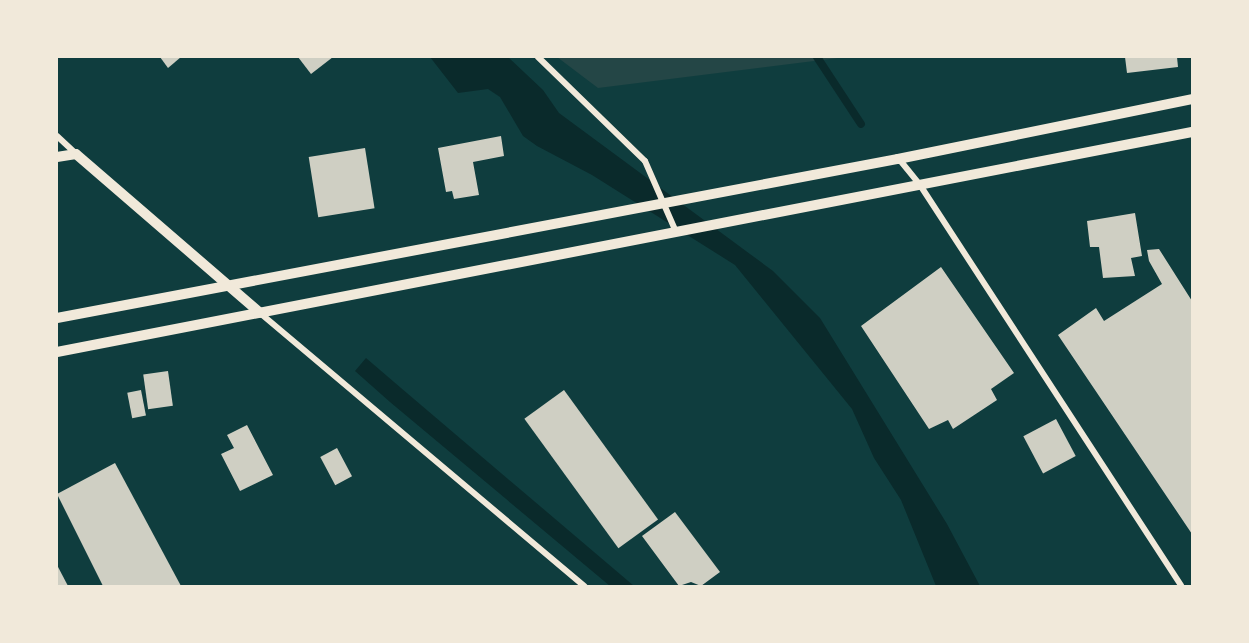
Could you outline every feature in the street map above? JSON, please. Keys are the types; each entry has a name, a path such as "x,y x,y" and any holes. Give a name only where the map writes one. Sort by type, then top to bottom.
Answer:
{"street":[{"path":"538,57 645,161 677,233"},
{"path":"57,318 898,159 1192,99"},
{"path":"57,352 1192,132"},
{"path":"57,136 227,285 584,586"},
{"path":"57,157 76,154"},
{"path":"898,159 920,185 1181,586"}],"shaded area":[{"path":"430,57 508,57 543,90 559,113 773,271 820,318 947,524 980,586 936,586 901,500 874,458 852,409 735,265 592,175 537,146 523,136 500,97 488,89 458,93"},
{"path":"557,57 846,57 598,88"},
{"path":"366,358 634,586 610,586 390,402 355,371"}],"building":[{"path":"160,57 181,57 168,68"},
{"path":"298,57 333,57 311,74"},
{"path":"1125,57 1177,57 1178,67 1127,73"},
{"path":"501,136 504,156 473,162 479,195 454,199 452,191 446,192 438,148"},
{"path":"365,148 375,208 318,217 309,157"},
{"path":"1135,213 1142,256 1131,258 1135,276 1103,278 1099,247 1090,247 1087,221"},
{"path":"1159,249 1192,301 1192,534 1058,335 1096,308 1104,321 1162,284 1149,261 1147,250"},
{"path":"941,267 1014,373 991,389 997,400 953,429 948,420 929,429 861,326"},
{"path":"168,371 173,406 148,409 143,374"},
{"path":"141,390 146,416 132,418 127,393"},
{"path":"564,390 658,519 618,548 524,419"},
{"path":"1056,419 1076,456 1043,473 1023,436"},
{"path":"247,425 273,475 240,491 221,454 234,448 227,435"},
{"path":"337,448 352,476 335,485 320,457"},
{"path":"115,463 181,586 103,586 57,494"},
{"path":"675,512 720,572 701,586 691,582 679,586 642,536"},
{"path":"57,565 68,586 57,586"}],"waterway":[{"path":"817,57 861,124"}]}
